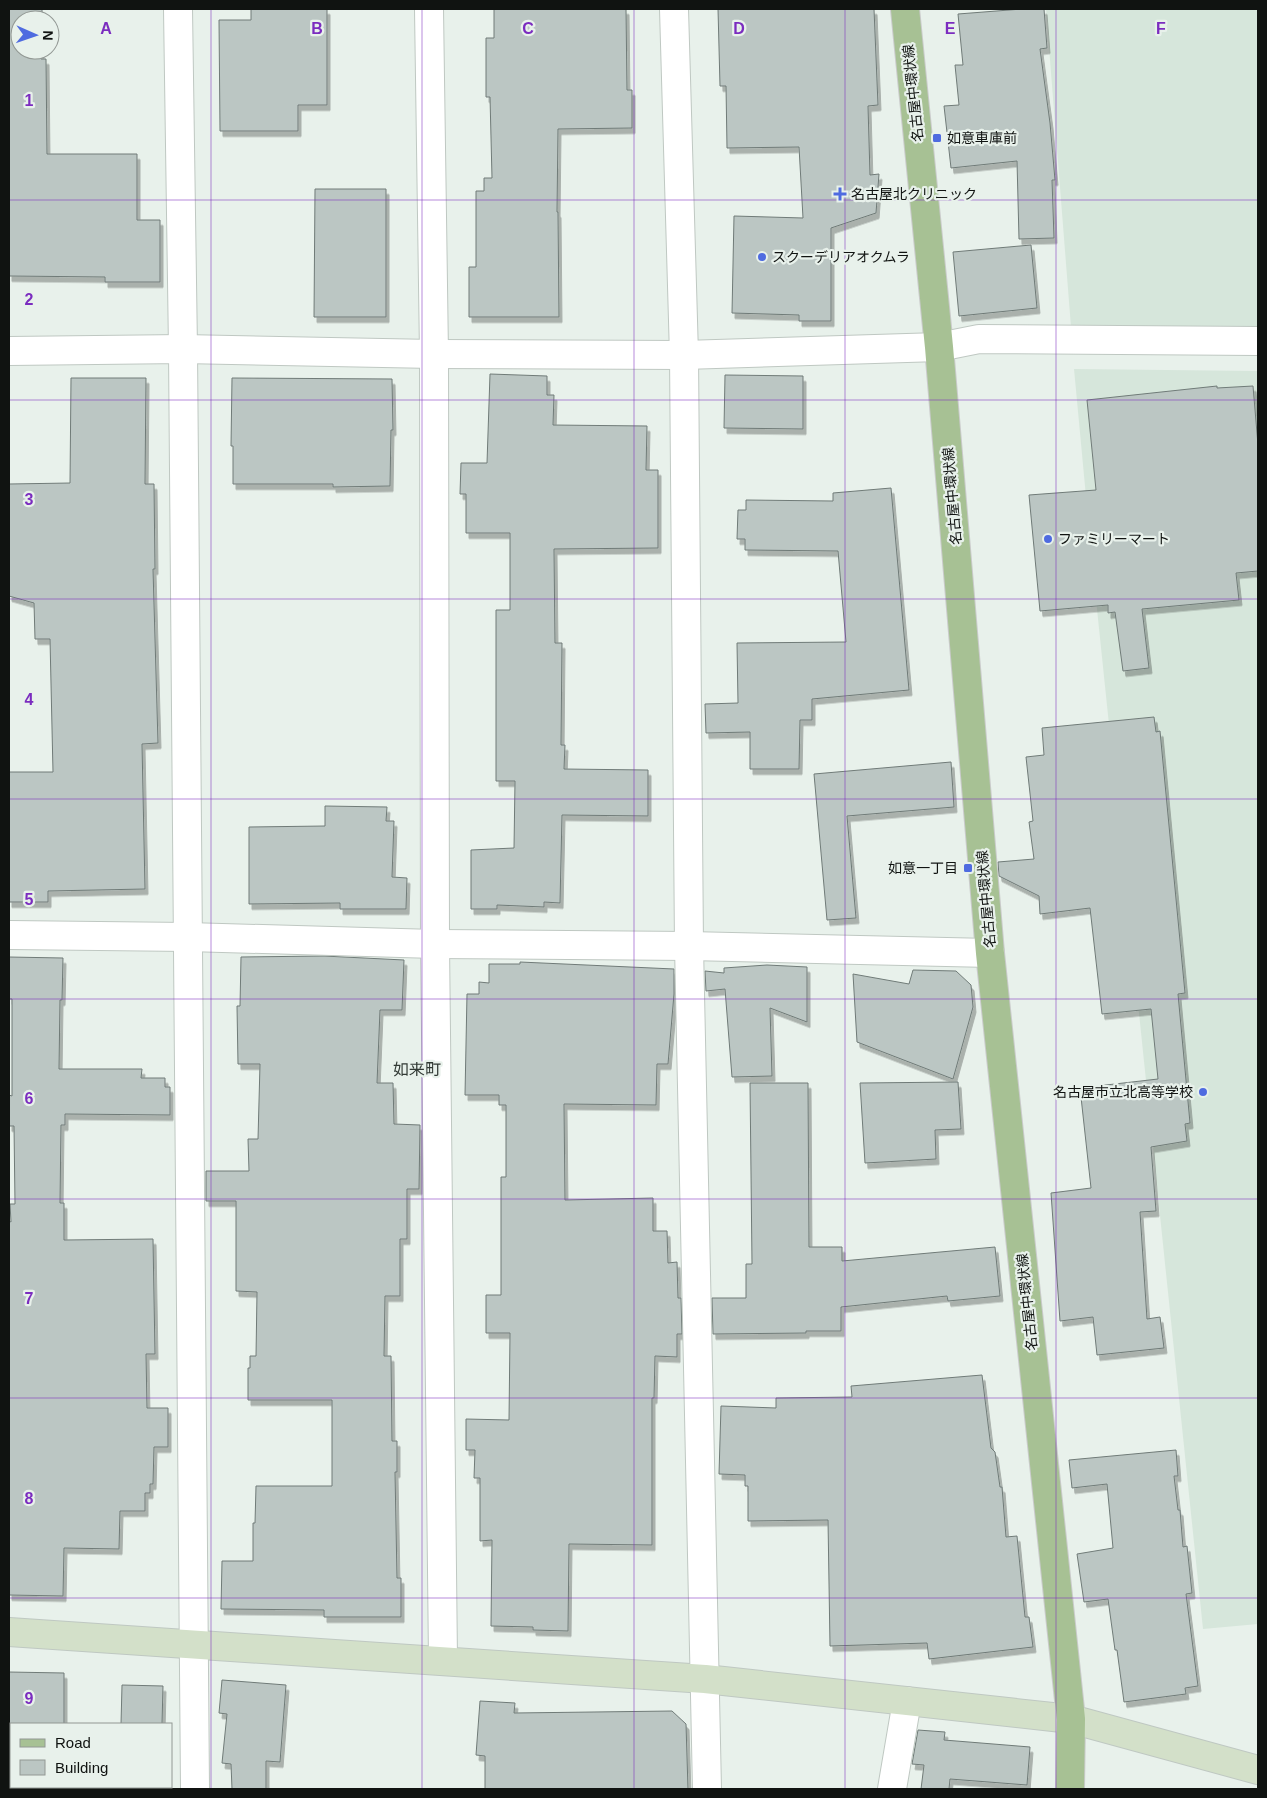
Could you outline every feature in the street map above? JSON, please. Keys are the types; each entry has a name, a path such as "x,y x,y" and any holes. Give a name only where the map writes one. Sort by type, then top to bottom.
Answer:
{"main road":[{"name":"名古屋中環状線","path":"905,9 939,347 990,953 1072,1719 1070,1789"}],"street":[{"path":"178,9 183,349 195,1789"},
{"path":"429,9 434,354 435,944 443,1660"},
{"path":"674,9 684,355 689,946 708,1789"},
{"path":"9,352 183,349 434,354 684,355 939,347 979,339 1258,341"},
{"path":"9,935 990,953"},
{"path":"9,1632 705,1679 1072,1719 1258,1770"},
{"path":"892,1789 907,1701"}],"shaded area":[{"path":"1046,9 1258,9 1258,328 1071,327"},
{"name":"名古屋市立北高等学校","path":"1074,369 1258,371 1258,1624 1203,1629 1092,561"}],"building":[{"path":"9,9 42,9 10,10 10,60 46,60 47,154 137,154 137,220 160,220 160,282 105,282 105,277 9,276"},
{"path":"251,9 327,9 327,105 298,105 298,131 220,131 219,20 251,20"},
{"path":"494,9 626,9 627,90 632,90 632,128 558,129 559,317 469,317 469,267 476,267 476,191 484,191 484,178 492,178 490,97 486,97 486,38 494,38"},
{"path":"718,9 874,9 878,105 868,106 870,175 879,174 876,213 831,228 831,321 799,321 799,315 732,313 734,216 803,218 799,147 727,148 726,86 720,86"},
{"path":"1044,9 1047,48 1040,49 1050,123 1055,180 1052,180 1054,238 1019,239 1017,161 951,168 944,106 959,105 955,65 963,65 958,14"},
{"path":"315,189 386,189 386,317 314,317"},
{"path":"1031,245 1037,308 959,316 953,252"},
{"path":"490,374 547,376 547,395 554,395 553,425 647,426 646,470 658,470 658,548 554,549 555,643 562,643 561,745 565,745 564,769 648,770 648,816 562,815 560,903 544,902 544,907 497,905 497,909 471,909 471,850 514,848 515,781 496,781 496,610 510,610 510,533 466,533 466,494 460,494 461,463 487,463"},
{"path":"725,375 803,376 803,429 724,428"},
{"path":"71,378 146,378 145,484 154,484 155,569 153,569 158,743 142,744 145,889 48,891 48,902 9,902 9,772 53,772 50,639 35,639 34,603 9,596 9,484 70,483"},
{"path":"232,378 392,379 393,430 391,430 390,486 333,487 333,484 233,484 233,446 231,446"},
{"path":"1217,386 1217,388 1253,386 1258,445 1258,571 1236,573 1239,600 1142,609 1149,668 1123,671 1115,612 1108,613 1108,605 1040,611 1029,495 1096,490 1087,400"},
{"path":"891,488 909,690 812,699 812,720 800,720 799,769 750,769 750,732 706,733 705,704 738,703 737,643 846,642 838,551 745,550 745,539 737,539 738,510 746,510 746,500 833,501 833,493"},
{"path":"1154,717 1156,732 1160,731 1185,993 1178,994 1190,1123 1185,1124 1187,1141 1151,1147 1156,1211 1140,1212 1147,1319 1160,1317 1164,1348 1097,1355 1093,1317 1060,1321 1051,1193 1091,1188 1080,1088 1158,1079 1151,1009 1102,1014 1090,908 1040,914 1039,896 999,876 998,862 1034,859 1029,822 1033,821 1026,757 1044,755 1042,728"},
{"path":"951,762 954,807 847,816 856,918 827,920 814,774"},
{"path":"325,806 387,807 386,821 394,821 392,877 407,878 406,909 340,909 340,903 249,904 249,827 325,826"},
{"path":"324,956 404,960 402,1010 380,1010 377,1083 393,1083 394,1124 420,1125 419,1189 407,1189 407,1239 400,1239 400,1296 385,1296 384,1356 391,1356 392,1441 397,1441 397,1472 395,1472 397,1578 401,1578 401,1617 324,1617 324,1610 221,1609 222,1561 253,1561 253,1523 255,1523 256,1486 332,1486 332,1400 248,1400 250,1356 256,1356 257,1292 236,1291 236,1201 206,1201 206,1171 249,1171 248,1139 258,1139 260,1064 238,1064 237,1006 240,1006 241,957"},
{"path":"9,957 63,958 59,1069 142,1069 141,1078 165,1078 165,1087 170,1087 170,1115 65,1114 65,1125 61,1125 60,1203 64,1203 64,1240 153,1239 155,1354 146,1354 147,1408 168,1408 168,1447 154,1447 153,1484 150,1484 150,1493 145,1493 145,1511 120,1511 119,1549 64,1548 63,1596 9,1595 9,1221 11,1222 10,1204 15,1204 14,1126 9,1126 9,1095 12,1096 12,999 9,999"},
{"path":"520,962 674,969 674,994 668,1064 657,1064 656,1105 564,1104 565,1200 653,1198 653,1231 667,1231 668,1263 677,1262 682,1334 677,1334 677,1357 655,1356 654,1398 652,1398 652,1545 569,1544 568,1631 533,1630 533,1627 491,1626 492,1540 480,1541 480,1478 474,1478 475,1450 466,1450 466,1419 509,1420 510,1333 486,1333 486,1295 501,1295 501,1177 506,1177 506,1105 499,1105 499,1095 465,1095 467,994 479,994 479,982 489,983 489,964 520,964"},
{"path":"767,965 807,967 807,1022 770,1008 772,1076 732,1077 725,989 706,991 705,971 724,973 724,968"},
{"path":"913,970 956,971 971,985 973,1007 953,1079 857,1042 853,974 909,984"},
{"path":"958,1082 961,1129 935,1130 936,1159 865,1163 860,1083"},
{"path":"750,1083 808,1083 809,1247 842,1247 842,1261 995,1247 1000,1296 948,1301 947,1296 841,1307 841,1331 713,1334 712,1298 746,1298 746,1264 752,1264"},
{"path":"982,1375 991,1448 995,1452 1000,1487 1002,1487 1006,1537 1017,1536 1025,1617 1029,1617 1033,1647 929,1659 927,1643 830,1646 828,1520 748,1521 748,1486 745,1486 745,1475 719,1474 721,1406 776,1408 776,1398 852,1397 851,1386"},
{"path":"1176,1450 1178,1476 1174,1476 1178,1510 1180,1510 1183,1547 1187,1546 1192,1593 1186,1594 1198,1686 1185,1688 1186,1694 1124,1702 1108,1599 1084,1602 1077,1554 1113,1548 1107,1484 1072,1488 1069,1460"},
{"path":"9,1672 64,1673 64,1723 9,1724"},
{"path":"222,1680 286,1685 280,1762 266,1761 266,1789 232,1789 231,1764 222,1763 227,1714 219,1713"},
{"path":"122,1685 163,1686 162,1723 121,1723"},
{"path":"480,1701 515,1703 514,1713 672,1711 686,1724 688,1789 485,1789 485,1756 476,1755"},
{"path":"918,1730 945,1732 944,1740 1030,1747 1027,1785 950,1779 949,1789 921,1789 924,1765 912,1764"}],"place":[{"name":"如意車庫前","path":"937,138"},
{"name":"名古屋北クリニック","path":"840,194"},
{"name":"スクーデリアオクムラ","path":"762,257"},
{"name":"ファミリーマート","path":"1048,539"},
{"name":"如意一丁目","path":"968,868"},
{"name":"名古屋市立北高等学校","path":"1203,1092"}],"district":[{"name":"如来町","path":"417,1069"}]}
